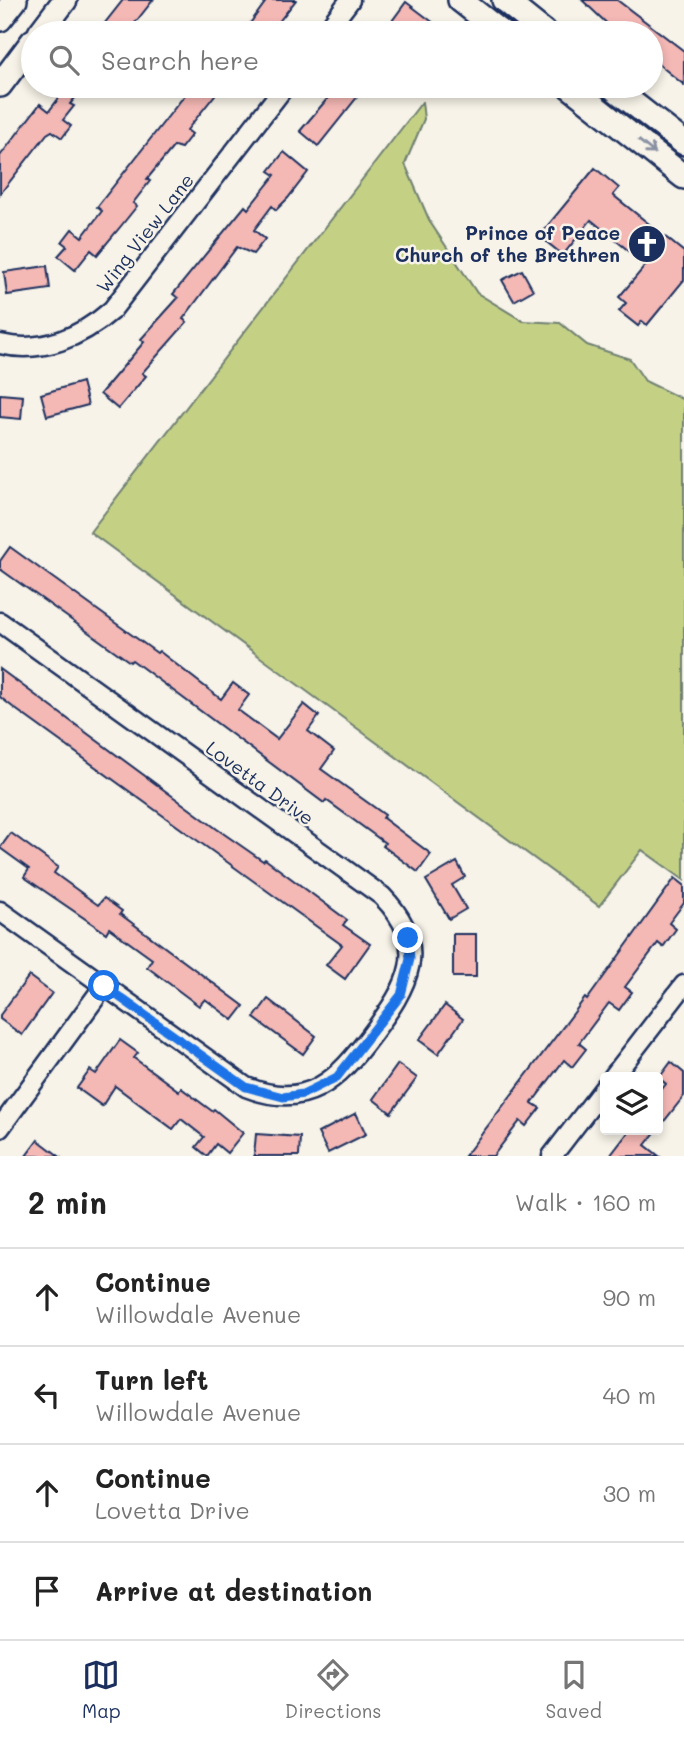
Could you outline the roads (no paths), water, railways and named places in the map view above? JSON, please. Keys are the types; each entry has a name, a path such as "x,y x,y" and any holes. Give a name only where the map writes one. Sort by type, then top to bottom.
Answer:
{"street":[{"path":"0,19 15,0"},
{"path":"49,21 65,0"},
{"path":"334,21 350,0"},
{"path":"460,0 487,21"},
{"path":"504,0 530,21"},
{"path":"0,85 21,57"},
{"name":"Wing View Lane","path":"0,344 27,348 51,344 75,335 112,310 276,98"},
{"path":"584,98 684,177"},
{"path":"626,98 684,143"},
{"name":"Lovetta Drive","path":"0,622 382,896 402,922 410,959 401,995 337,1077 303,1094 283,1097 246,1087 0,911"},
{"path":"617,1072 684,985"},
{"path":"0,1128 104,986"},
{"path":"552,1156 600,1094"}],"place":[{"name":"Prince of Peace Church of the Brethren","path":"647,244"}]}
